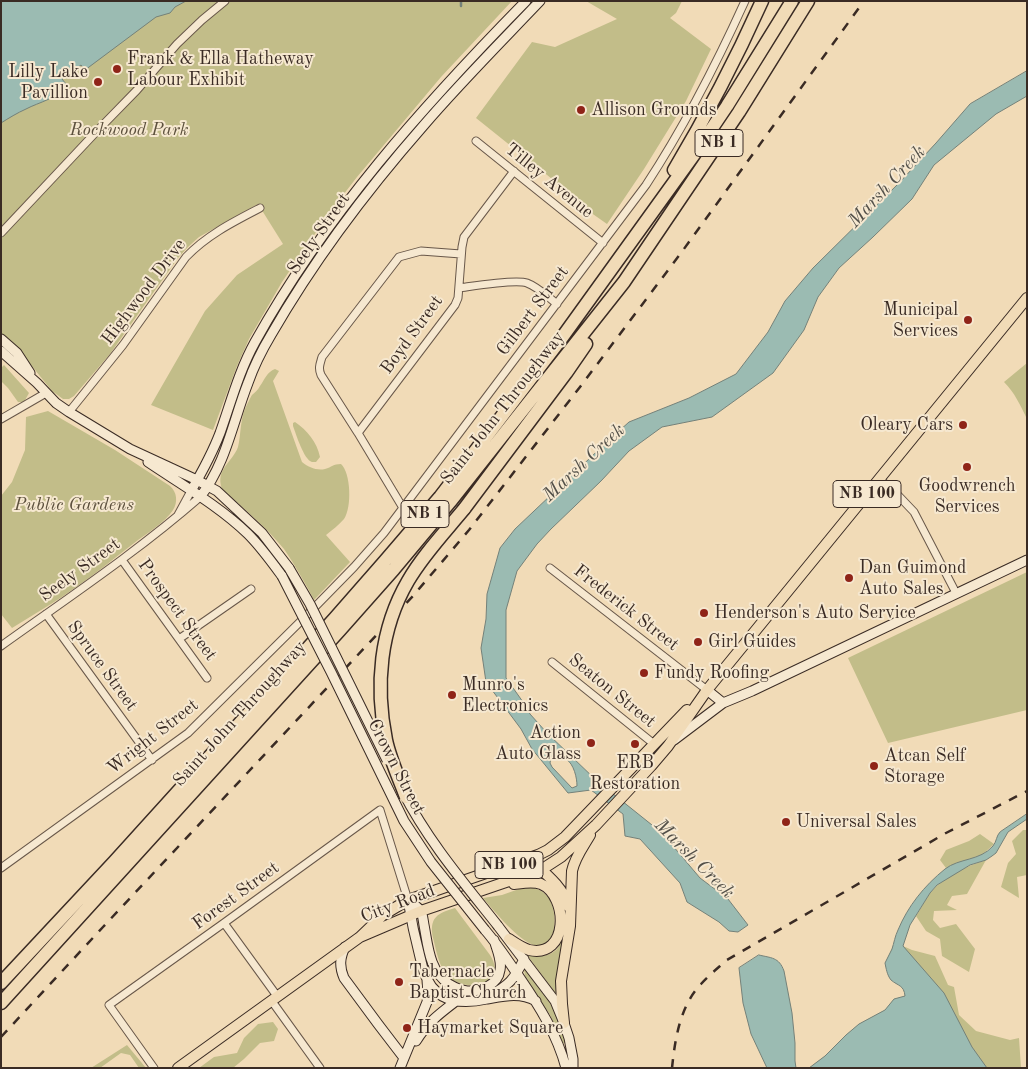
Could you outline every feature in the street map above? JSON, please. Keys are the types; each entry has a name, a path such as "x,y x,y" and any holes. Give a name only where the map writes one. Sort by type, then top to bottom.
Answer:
{"highway":[{"path":"636,234 713,101 762,1"},
{"name":"Saint John Throughway","path":"1,983 328,625 440,497 561,338 698,149 792,1"},
{"name":"Saint John Throughway","path":"1,1003 340,630 394,569 505,435 624,282 739,112 808,1"},
{"path":"406,797 390,753 384,722 381,688 384,646 394,610 407,582 415,570 464,509 566,373 624,282"}],"main road":[{"name":"Seely Street","path":"191,491 210,457 220,434 237,380 249,354 284,292 376,164 463,66 526,1"},
{"name":"Seely Street","path":"200,497 209,486 225,449 247,383 259,358 279,322 332,241 387,168 423,125 540,1"},
{"name":"NB 100","path":"668,746 707,690 1027,298"},
{"path":"1,339 17,353 37,383"},
{"path":"1,351 56,403 130,448"},
{"name":"Crown Street","path":"130,448 209,486 220,494 262,533 289,568 310,604 415,814 458,877 509,939 554,1001 564,1023 573,1059 573,1068"},
{"name":"Crown Street","path":"130,448 219,510 247,533 282,576 404,821 431,862 494,940 536,1001 551,1028 566,1068"},
{"path":"668,746 723,703 1027,560"},
{"path":"707,690 723,703"},
{"name":"NB 100","path":"654,744 707,690"},
{"name":"City Road","path":"360,937 383,915 408,900 526,860 556,845 654,744"},
{"name":"City Road","path":"360,937 421,911 541,870 561,857 596,825 668,746"},
{"path":"564,1023 562,981 569,939 572,871 574,863 596,825"},
{"path":"526,860 541,870 563,893 571,915"},
{"path":"486,889 530,882 541,884 554,896 558,904 561,924 560,933 550,948 535,951 528,950 509,939"},
{"path":"408,900 421,911 434,968 448,983 457,988 467,991 487,987 495,982 500,962 494,940"},
{"path":"400,1068 427,1002 428,995 427,980 417,946 408,900"},
{"name":"NB 100","path":"178,1068 360,937"},
{"path":"346,946 340,959 344,978 404,1058"},
{"path":"483,1000 510,983 517,974 524,959"},
{"path":"427,980 436,992 461,1002 474,1002 516,995 536,1001"},
{"path":"404,1058 428,1024 456,1001"}],"street":[{"path":"1,233 137,90 177,44 225,1"},
{"name":"Gilbert Street","path":"309,614 367,553 403,508 646,185 700,94 745,1"},
{"name":"Tilley Avenue","path":"476,141 602,243"},
{"name":"Boyd Street","path":"358,433 455,305 458,298 462,243 466,234 514,171"},
{"name":"Highwood Drive","path":"68,412 123,345 195,247 233,221 260,208"},
{"path":"403,508 321,375 319,368 322,357 399,257 421,251 461,254"},
{"path":"459,288 525,282 557,304"},
{"path":"1,419 46,393"},
{"path":"879,480 914,512 956,593"},
{"name":"Seely Street","path":"177,518 191,491"},
{"name":"Seely Street","path":"1,646 122,560 177,518 200,497"},
{"name":"Prospect Street","path":"122,560 207,678"},
{"name":"Frederick Street","path":"550,568 707,690"},
{"path":"179,639 251,589"},
{"name":"Spruce Street","path":"46,614 152,760"},
{"name":"Wright Street","path":"1,868 188,733 309,614"},
{"name":"Seaton Street","path":"552,662 654,744"},
{"name":"Forest Street","path":"154,1068 109,1005 380,810 408,900"},
{"path":"224,923 320,1068"}],"green space":[{"name":"Rockwood Park","path":"1,1 512,1 441,77 330,212 282,282 249,339 213,430 151,405 205,311 237,275 283,244 258,204 199,237 188,247 178,258 110,354 74,396 69,399 63,399 52,391 16,348 1,336"},
{"name":"Allison Grounds","path":"586,1 682,1 676,13 670,18 711,49 686,101 607,224 570,198 572,195 476,118 532,42 555,47 617,19"},
{"path":"1027,363 1027,419 1020,404 1004,382"},
{"path":"4,365 29,393 24,402 18,402 1,381 1,368"},
{"path":"275,369 279,371 273,381 302,462 310,467 319,469 341,464 347,475 349,499 347,514 326,535 350,562 314,600 284,549 262,525 222,489 220,482 222,471 238,447 242,418 248,402 268,374"},
{"name":"Public Gardens","path":"48,411 115,450 170,486 176,497 176,504 161,523 106,565 62,597 12,628 1,614 1,496 12,482 25,450 26,417"},
{"path":"295,422 304,429 317,446 320,457 316,462 309,460 303,452 293,426"},
{"path":"1027,572 1027,710 888,743 848,658"},
{"path":"1023,830 1027,830 1027,875 1017,877 1019,898 1001,887 1008,863 1016,854 1012,841"},
{"path":"980,834 994,844 982,855 946,868 940,860 946,850 969,841"},
{"path":"986,860 967,894 952,896 947,905 957,910 934,911 933,920 940,928 956,924 975,949 969,972 942,956 940,939 926,931 916,916 929,895 942,881"},
{"path":"531,887 548,897 554,910 555,919 552,936 548,942 542,945 528,943 507,925 483,898"},
{"path":"455,908 490,955 494,965 494,974 489,980 481,984 461,984 452,979 444,971 439,960 433,938 433,921 439,914"},
{"path":"564,936 556,994 528,956 541,956 554,952"},
{"path":"893,946 903,946 935,956 948,985 954,987 959,1015 976,1031 1010,1040 1019,1038 1021,1068 809,1068 825,1056 859,1024 885,1010 894,999 905,996 903,988 891,979 885,965"},
{"path":"525,969 538,984 556,1014 565,1043 563,1043 550,1015 525,976"},
{"path":"273,1022 278,1029 274,1041 260,1043 233,1068 199,1068 214,1057 237,1053 244,1038 258,1024"},
{"path":"127,1045 146,1068 139,1068 130,1055 121,1053 100,1068 91,1068"}],"water":[{"path":"1,1 186,1 175,7 170,13 156,17 85,70 81,65 62,79 66,84 53,97 19,112 1,123"},
{"path":"1027,71 1027,96 996,114 934,165 912,199 839,268 818,297 804,330 773,373 712,417 662,427 629,451 537,544 517,571 506,610 506,678 530,714 547,733 597,781 662,833 700,878 728,899 748,925 738,932 729,931 719,922 687,902 680,883 640,839 625,836 623,814 591,790 568,793 532,749 521,729 486,682 481,648 486,619 487,594 500,548 515,529 629,422 689,398 736,374 768,332 785,301 813,268 900,182 970,104","holes":["554,756 565,758 569,761 576,775 577,786 572,788 552,767 550,763 551,758"]},
{"path":"1027,814 1027,819 1008,832 996,853 986,860 970,865 937,885 910,925 903,946 944,993 972,1047 987,1068 809,1068 825,1056 859,1024 885,1010 894,999 905,996 902,988 891,980 885,963 902,921 924,889 951,865 988,851 993,846 1000,832"},
{"path":"759,955 777,961 784,971 792,1013 796,1068 767,1068 751,1034 743,1003 739,968"}],"waterway":[{"path":"461,1 461,6"}],"railway":[{"path":"1,1037 413,596 469,530 681,253 864,1"},
{"path":"672,1068 677,1034 688,1002 701,984 727,960 946,833 1027,791"}],"place":[{"name":"Frank & Ella Hatheway Labour Exhibit","path":"117,69"},
{"name":"Lilly Lake Pavillion","path":"98,82"},
{"name":"Allison Grounds","path":"581,110"},
{"name":"Municipal Services","path":"968,320"},
{"name":"Oleary Cars","path":"963,425"},
{"name":"Goodwrench Services","path":"967,467"},
{"name":"Dan Guimond Auto Sales","path":"849,578"},
{"name":"Henderson's Auto Service","path":"704,613"},
{"name":"Girl Guides","path":"698,642"},
{"name":"Fundy Roofing","path":"644,673"},
{"name":"Munro's Electronics","path":"452,695"},
{"name":"Action Auto Glass","path":"591,743"},
{"name":"ERB Restoration","path":"635,744"},
{"name":"Atcan Self Storage","path":"874,766"},
{"name":"Universal Sales","path":"786,822"},
{"name":"Tabernacle Baptist Church","path":"399,982"},
{"name":"Haymarket Square","path":"407,1028"}],"water label":[{"name":"Marsh Creek","path":"887,187"},
{"name":"Marsh Creek","path":"584,463"},
{"name":"Marsh Creek","path":"694,859"}]}
